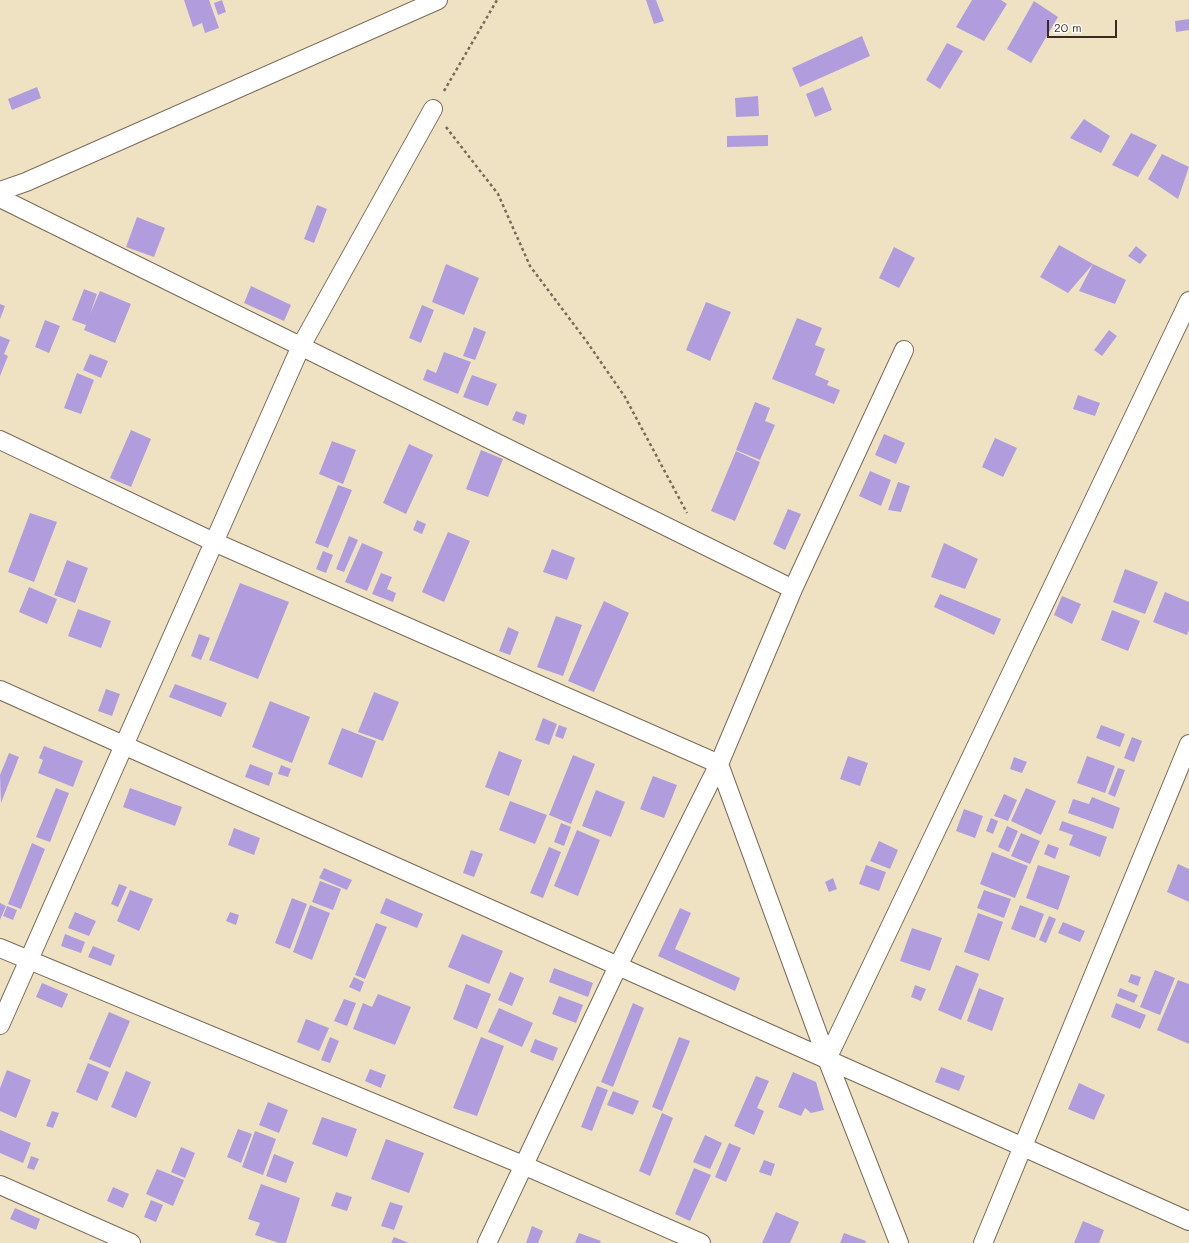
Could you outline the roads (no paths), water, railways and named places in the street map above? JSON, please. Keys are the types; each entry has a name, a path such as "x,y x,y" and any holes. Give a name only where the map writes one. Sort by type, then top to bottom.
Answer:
{"street":[{"path":"0,191 26,182 438,0"},
{"path":"0,1025 301,346 433,109"},
{"path":"0,198 793,589"},
{"path":"827,1059 1189,301"},
{"path":"487,1243 618,966 720,764 793,589 904,350"},
{"path":"0,440 214,542 720,764 827,1059 898,1243"},
{"path":"0,690 1189,1221"},
{"path":"983,1243 1189,744"},
{"path":"0,948 28,961 523,1165 701,1243"},
{"path":"0,1185 131,1243"}]}
